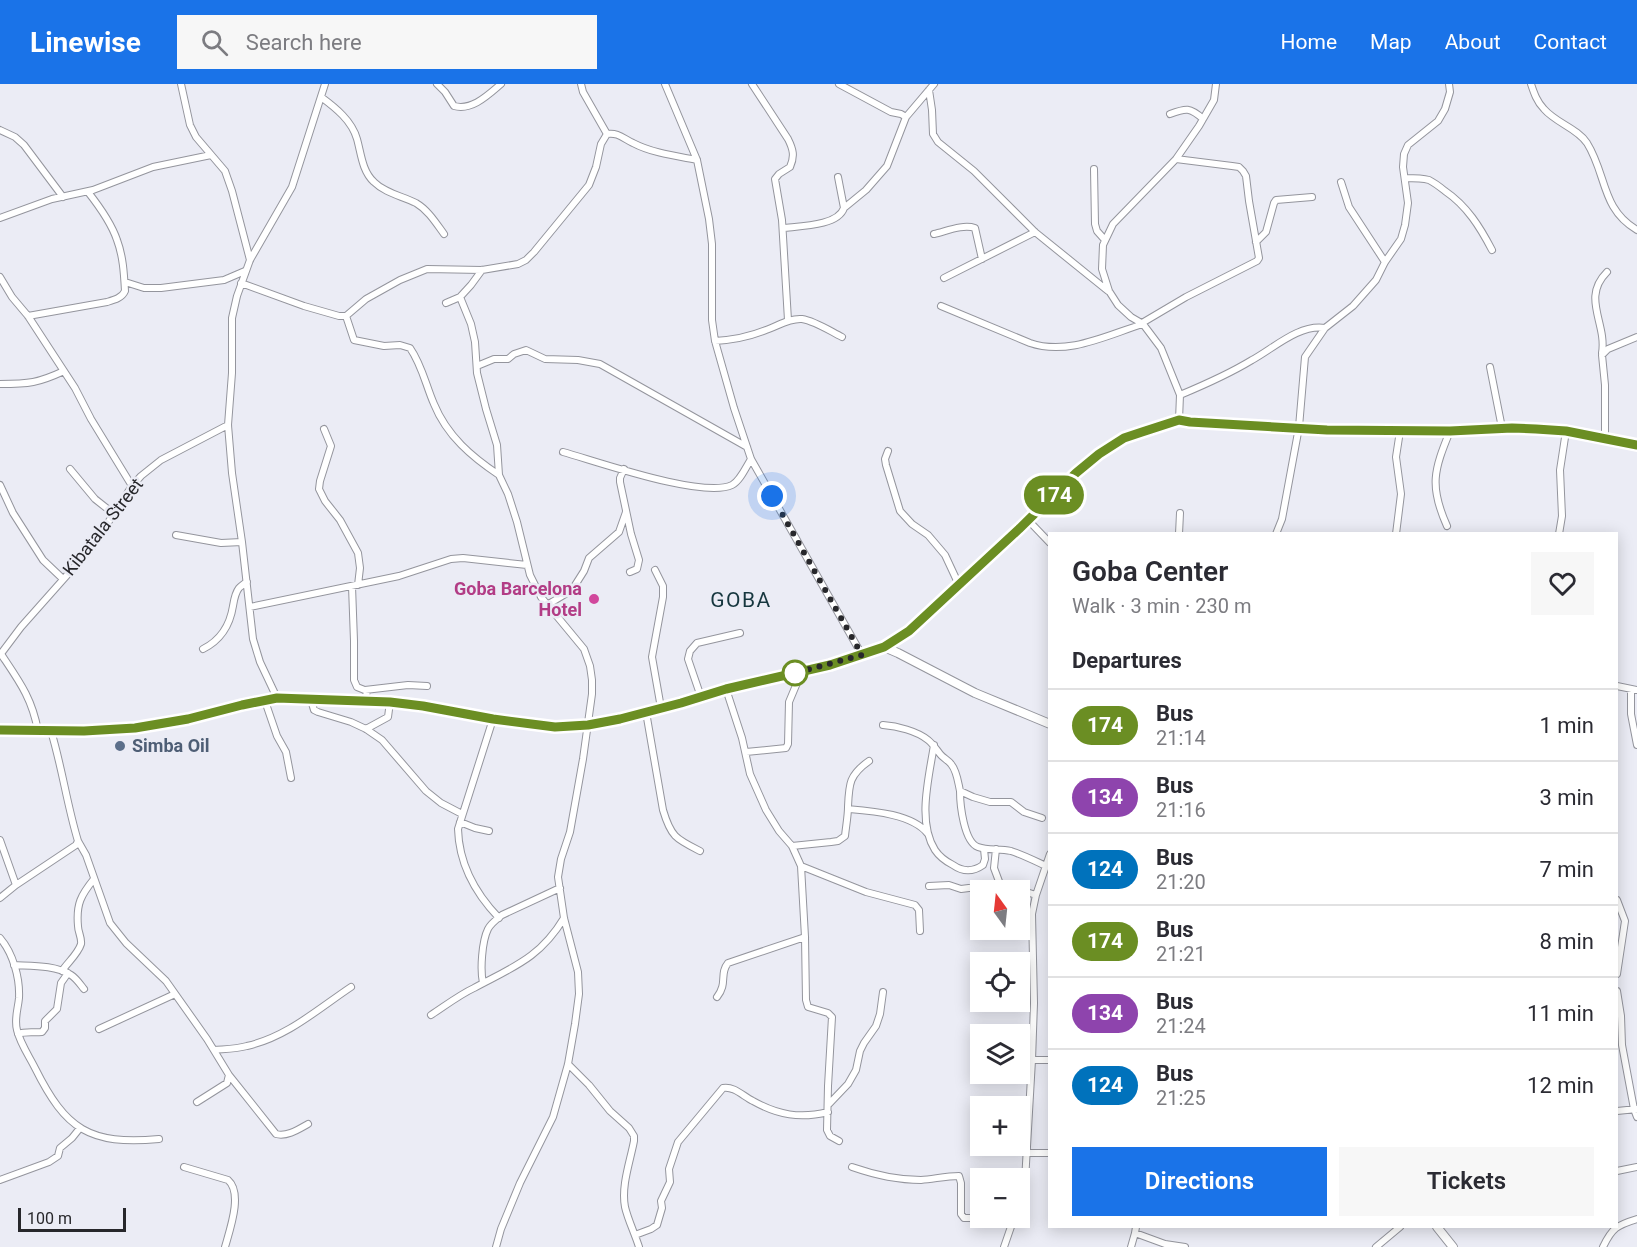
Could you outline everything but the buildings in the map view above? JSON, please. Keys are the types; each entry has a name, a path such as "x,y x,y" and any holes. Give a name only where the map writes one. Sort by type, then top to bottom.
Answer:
{"street":[{"path":"181,84 190,125 196,137 225,171 250,261"},
{"path":"437,84 454,106 464,108 501,84"},
{"path":"581,84 583,92 607,134"},
{"path":"665,84 697,160 711,235 712,320 715,341 751,459 862,655"},
{"path":"752,84 788,139 794,154 790,167 779,174 776,179 783,228 788,320"},
{"path":"839,84 891,112 906,117"},
{"path":"783,228 820,224 839,216 844,208 866,190 887,166 906,117 934,84"},
{"path":"1179,420 1180,395 1161,348 1142,324 1118,305 1109,291 1102,269 1103,245 1113,224 1176,159 1214,100 1216,84"},
{"path":"1277,532 1282,519 1299,428 1305,357 1324,328 1353,306 1376,280 1401,239 1408,203 1406,178 1402,167 1404,154 1408,145 1438,121 1445,109 1450,92 1449,84"},
{"path":"1531,84 1544,109 1575,131 1586,142 1614,209 1624,221 1637,230"},
{"path":"277,698 260,662 253,639 232,473 228,425 232,374 232,318 241,283 250,261 292,187 324,85"},
{"path":"929,90 932,128 936,139 992,188 1035,232 1109,291"},
{"path":"321,97 335,107 350,123 357,137 368,175 374,183 395,195 416,203 444,234"},
{"path":"1170,114 1188,109 1193,110 1203,119"},
{"path":"0,130 15,137 24,145 63,197"},
{"path":"607,134 618,135 653,151 697,160"},
{"path":"241,283 304,306 346,316 366,299 427,268 482,270 518,264 534,252 589,184 596,167 601,144 607,134"},
{"path":"0,218 52,199 88,192 153,167 211,155"},
{"path":"941,306 1030,343 1058,348 1080,345 1142,324 1186,297 1257,261 1259,258 1244,171 1239,167 1176,159"},
{"path":"1094,169 1095,224 1097,231 1105,240"},
{"path":"838,177 844,208"},
{"path":"1406,178 1422,178 1432,181 1453,196 1473,217 1492,250"},
{"path":"1341,182 1349,207 1385,262"},
{"path":"28,316 107,302 118,298 125,291 123,263 117,238 104,214 88,192"},
{"path":"1256,243 1266,232 1276,201 1312,197"},
{"path":"934,234 971,226 975,228 982,260"},
{"path":"944,278 1035,232"},
{"path":"446,303 460,297 482,270"},
{"path":"125,282 144,288 161,288 224,280 245,272"},
{"path":"1605,440 1603,336 1594,302 1601,277 1607,272"},
{"path":"0,277 75,388 132,486"},
{"path":"460,297 471,324 480,388 497,445 500,475 517,522 527,565 541,597 571,632 588,657 592,680 588,725 570,832 558,877 564,918 578,972 579,994 568,1064 553,1117 520,1183 496,1247"},
{"path":"346,316 354,340 410,348 440,418 462,446 478,461 500,475"},
{"path":"715,341 745,337 788,320 802,319 842,337"},
{"path":"1180,395 1207,384 1308,328 1324,328"},
{"path":"1602,355 1608,349 1637,337"},
{"path":"477,366 494,359 508,359 526,350 545,359 578,360 600,364 747,447"},
{"path":"1490,367 1502,428"},
{"path":"0,384 27,384 45,380 64,371"},
{"path":"0,730 84,731 135,728 188,719 277,698 390,702 555,727 588,725 620,719 726,689 862,655 884,647 909,631 1099,454 1124,438 1179,420 1327,430 1450,431 1502,428 1566,431 1637,445"},
{"name":"Kibatala Street","path":"0,654 92,547 132,486 161,460 228,425"},
{"path":"324,429 331,446 319,489 325,501 340,519 358,554 360,568 355,585 354,680 357,687 365,690 408,685 427,686"},
{"path":"1396,532 1401,494 1396,457 1400,431"},
{"path":"1447,526 1437,503 1435,485 1439,458 1450,431"},
{"path":"1559,532 1562,516 1560,470 1566,431"},
{"path":"888,451 885,459 886,465 900,511 945,555 959,585"},
{"path":"563,452 693,488 732,485 751,459"},
{"path":"624,469 620,478 631,534 639,560 637,569 630,572"},
{"path":"70,470 95,499 114,514"},
{"path":"0,485 13,513 43,560 63,579"},
{"path":"0,505 8,501"},
{"path":"547,605 572,590 584,572 589,558 619,532 626,512"},
{"path":"1179,532 1180,513"},
{"path":"1028,520 1048,541"},
{"path":"176,535 221,543 242,543"},
{"path":"250,607 399,576 451,559 463,558 527,565"},
{"path":"655,570 663,586 652,657 661,708"},
{"path":"203,648 219,639 230,623 235,594 238,588 247,582"},
{"path":"700,697 688,659 690,651 697,644 740,633"},
{"path":"884,647 975,693 1048,723"},
{"path":"0,654 26,691 35,712 38,731"},
{"path":"746,752 786,748 789,702 802,671"},
{"path":"1618,686 1634,689 1631,714 1637,745"},
{"path":"726,689 746,752 750,774 765,810 792,846 801,866 806,1000 808,1007 828,1013 832,1017 827,1130 830,1136 839,1141"},
{"path":"365,690 367,693 365,701"},
{"path":"311,700 318,712 351,722 381,740 433,797 462,814"},
{"path":"265,701 277,736 286,752 291,777"},
{"path":"366,729 388,717 390,702"},
{"path":"646,712 667,824 674,837 700,851"},
{"path":"493,719 462,814 458,836 468,875 480,895 499,918"},
{"path":"883,725 891,725 926,738 952,765 957,775 964,822 971,844 984,849 1012,851 1046,866"},
{"path":"51,731 78,841 86,855 110,923 126,943 166,981 229,1075 276,1134 282,1136 308,1124"},
{"path":"928,835 925,808 934,746"},
{"path":"792,846 831,842 845,836 848,791 851,781 861,766 869,761"},
{"path":"960,791 990,802 1011,802 1024,812 1042,818"},
{"path":"848,809 870,811 919,825 928,835 936,852 954,866 965,871 977,869 983,865 984,849"},
{"path":"460,822 489,831"},
{"path":"0,840 16,885"},
{"path":"0,898 66,853 78,841"},
{"path":"996,849 994,868 998,880"},
{"path":"1030,1097 1034,1003 1033,906 1048,860"},
{"path":"801,866 866,892 915,905 919,909 920,931"},
{"path":"18,1034 42,1032 45,1028 45,1021 57,1009 65,972 81,944 78,922 79,902 94,879"},
{"path":"929,886 970,888"},
{"path":"483,983 482,964 488,930 499,918 560,888"},
{"path":"1030,893 1036,895"},
{"path":"1618,903 1624,921 1618,967"},
{"path":"430,1015 472,988 503,974 537,952 554,934 564,918"},
{"path":"717,998 722,990 724,970 728,963 805,937"},
{"path":"0,938 9,950 18,985 19,998 15,1018 18,1034 46,1089 71,1122 96,1135 114,1140 159,1139"},
{"path":"14,965 40,966 65,972 76,979 84,989"},
{"path":"214,1050 245,1047 280,1034 305,1020 351,987"},
{"path":"635,1236 657,1225 662,1209 661,1201 670,1182 669,1169 678,1142 723,1088 731,1088 754,1102 795,1116 815,1115 828,1108 856,1070 860,1051 876,1026 883,992"},
{"path":"99,1029 175,993"},
{"path":"1618,997 1622,1045 1637,1116"},
{"path":"1032,1060 1048,1060"},
{"path":"568,1064 634,1136 624,1198 625,1208 639,1247"},
{"path":"197,1102 227,1083 229,1075"},
{"path":"1618,1111 1635,1109"},
{"path":"0,1180 49,1162 58,1156 60,1148 80,1128"},
{"path":"1030,1153 1048,1153"},
{"path":"184,1167 228,1180 233,1185 236,1196 225,1247"},
{"path":"852,1167 874,1175 896,1178 922,1180 959,1176 961,1214 964,1218 970,1218"},
{"path":"1618,1171 1637,1167"},
{"path":"1618,1227 1637,1219"},
{"path":"1005,1247 1011,1228"},
{"path":"1377,1247 1399,1228"},
{"path":"1438,1228 1453,1247"},
{"path":"1603,1247 1610,1233 1616,1228"},
{"path":"1131,1247 1136,1230 1165,1244 1185,1247"}],"bus line":[{"name":"174","path":"0,730 84,731 135,728 188,719 277,698 390,702 527,724 555,727 588,725 681,703 759,680 830,665 884,647 909,631 1099,454 1124,438 1179,420 1327,430 1536,429 1566,431 1637,445"}],"place":[{"name":"Goba Barcelona Hotel","path":"594,599"},
{"name":"Simba Oil","path":"120,746"}],"district":[{"name":"GOBA","path":"741,600"}],"route":[{"path":"772,496 862,655 795,673"}]}
